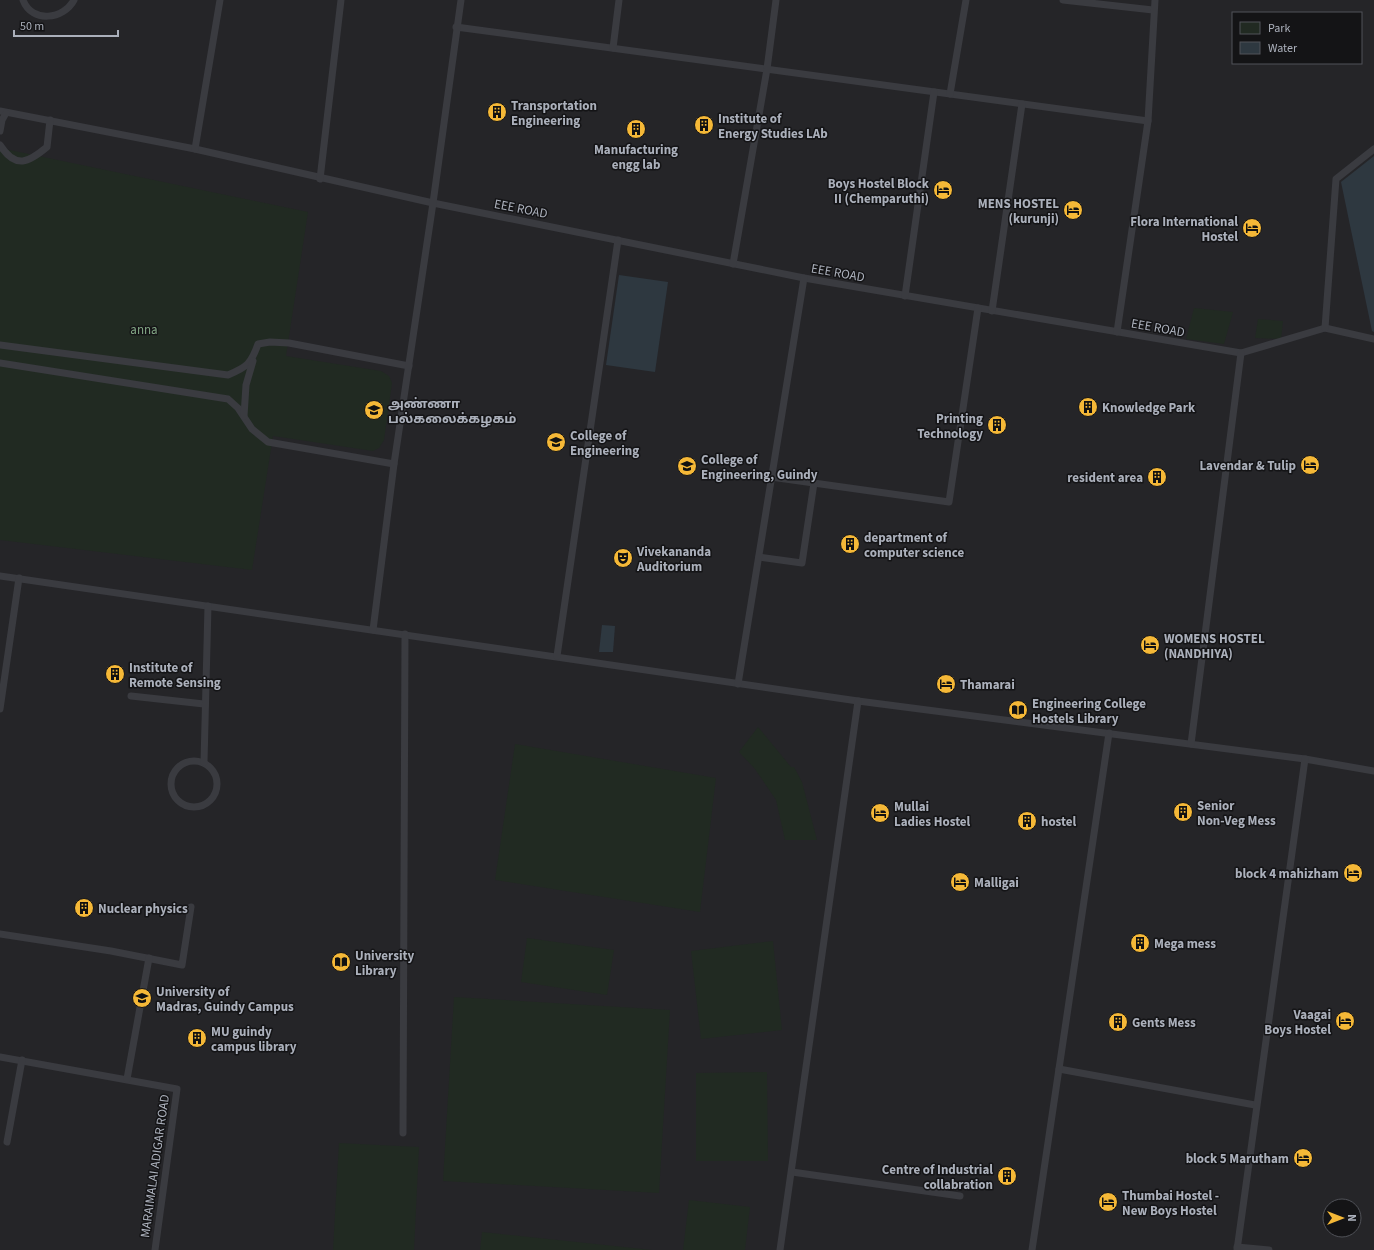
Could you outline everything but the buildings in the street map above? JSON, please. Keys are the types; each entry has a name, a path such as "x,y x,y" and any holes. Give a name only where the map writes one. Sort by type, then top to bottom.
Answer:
{"lane":[{"path":"23,0 30,10 45,17 59,15 68,9 74,0"},
{"path":"195,149 220,0"},
{"path":"320,179 341,0"},
{"path":"373,630 394,464 433,203 456,27 461,0"},
{"path":"613,48 619,0"},
{"path":"733,264 767,70 776,0"},
{"path":"950,94 966,0"},
{"path":"1063,0 1153,10"},
{"path":"1117,332 1148,121 1153,10 1155,0"},
{"path":"456,27 1148,121"},
{"path":"905,296 934,92"},
{"path":"992,311 1022,104"},
{"path":"0,131 3,112"},
{"name":"EEE ROAD","path":"3,112 195,149 320,179 433,203 804,278 1241,353"},
{"path":"0,145 6,154 20,161 31,161 48,147 50,120"},
{"path":"1325,328 1336,179 1374,149"},
{"path":"557,656 618,240"},
{"path":"738,684 804,278"},
{"path":"771,477 949,502 978,308"},
{"path":"1191,744 1241,353 1325,328 1374,339"},
{"path":"244,416 246,391 252,361 258,344 270,342 289,343 409,366"},
{"path":"0,345 228,376 252,361"},
{"path":"0,363 228,399 244,416 252,429 268,442 394,464"},
{"path":"758,557 802,563 814,483"},
{"path":"0,576 557,656 738,684 1305,759 1374,771"},
{"path":"0,709 19,578"},
{"path":"204,762 204,704 208,606"},
{"path":"404,1133 405,634"},
{"path":"131,696 204,704"},
{"path":"780,1250 858,701"},
{"path":"1032,1250 1109,733"},
{"path":"1269,1250 1237,1248 1305,759"},
{"path":"192,760 204,762 213,769 216,776 217,789 211,800 204,805 196,807 183,804 174,795 170,786 172,774 182,763 192,760"},
{"path":"0,934 149,958 182,965 192,907"},
{"path":"0,1057 127,1080 149,958"},
{"path":"7,1142 22,1060"},
{"path":"1059,1069 1256,1105"},
{"name":"MARAIMALAI ADIGAR ROAD","path":"127,1080 177,1088 155,1250"},
{"path":"792,1172 960,1196"}],"shaded area":[{"name":"College of Engineering, Guindy","path":"0,0 1374,0 1374,1250 0,1250"}],"green space":[{"name":"anna","path":"0,148 308,212 286,356 381,371 389,376 392,383 384,440 379,448 373,451 273,436 252,570 0,540"},
{"path":"1194,308 1233,312 1224,344 1186,339"},
{"path":"1258,319 1283,321 1281,339 1255,338"},
{"path":"758,727 791,767 794,767 802,782 817,840 785,840 776,800 755,769 739,752"},
{"path":"515,744 716,778 700,912 495,880"},
{"path":"527,938 614,950 607,995 521,982"},
{"path":"773,941 782,1030 701,1039 691,951"},
{"path":"454,997 670,1010 659,1193 443,1181"},
{"path":"767,1072 768,1161 696,1161 696,1073"},
{"path":"339,1143 419,1147 414,1250 333,1250"},
{"path":"689,1200 750,1207 745,1250 683,1250"},
{"path":"482,1232 652,1250 480,1250"}],"water":[{"path":"1374,156 1374,332 1372,331 1341,182"},
{"path":"619,275 668,282 655,372 606,365"},
{"path":"602,625 615,626 613,652 599,652"}],"place":[{"name":"Transportation Engineering","path":"497,112"},
{"name":"Institute of Energy Studies LAb","path":"704,125"},
{"name":"Manufacturing engg lab","path":"636,129"},
{"name":"Boys Hostel Block II (Chemparuthi)","path":"943,190"},
{"name":"MENS HOSTEL (kurunji)","path":"1073,210"},
{"name":"Flora International Hostel","path":"1252,228"},
{"name":"Knowledge Park","path":"1088,407"},
{"name":"அண்ணா பல்கலைக்கழகம்","path":"374,410"},
{"name":"Printing Technology","path":"997,425"},
{"name":"College of Engineering","path":"556,442"},
{"name":"Lavendar & Tulip","path":"1310,465"},
{"name":"College of Engineering, Guindy","path":"687,466"},
{"name":"resident area","path":"1157,477"},
{"name":"department of computer science","path":"850,544"},
{"name":"Vivekananda Auditorium","path":"623,558"},
{"name":"WOMENS HOSTEL (NANDHIYA)","path":"1150,645"},
{"name":"Institute of Remote Sensing","path":"115,674"},
{"name":"Thamarai","path":"946,684"},
{"name":"Engineering College Hostels Library","path":"1018,710"},
{"name":"Senior Non-Veg Mess","path":"1183,812"},
{"name":"Mullai Ladies Hostel","path":"880,813"},
{"name":"hostel","path":"1027,821"},
{"name":"block 4 mahizham","path":"1353,873"},
{"name":"Malligai","path":"960,882"},
{"name":"Nuclear physics","path":"84,908"},
{"name":"Mega mess","path":"1140,943"},
{"name":"University Library","path":"341,962"},
{"name":"University of Madras, Guindy Campus","path":"142,998"},
{"name":"Vaagai Boys Hostel","path":"1345,1021"},
{"name":"Gents Mess","path":"1118,1022"},
{"name":"MU guindy campus library","path":"197,1038"},
{"name":"block 5 Marutham","path":"1303,1158"},
{"name":"Centre of Industrial collabration","path":"1007,1176"},
{"name":"Thumbai Hostel - New Boys Hostel","path":"1108,1202"}]}
